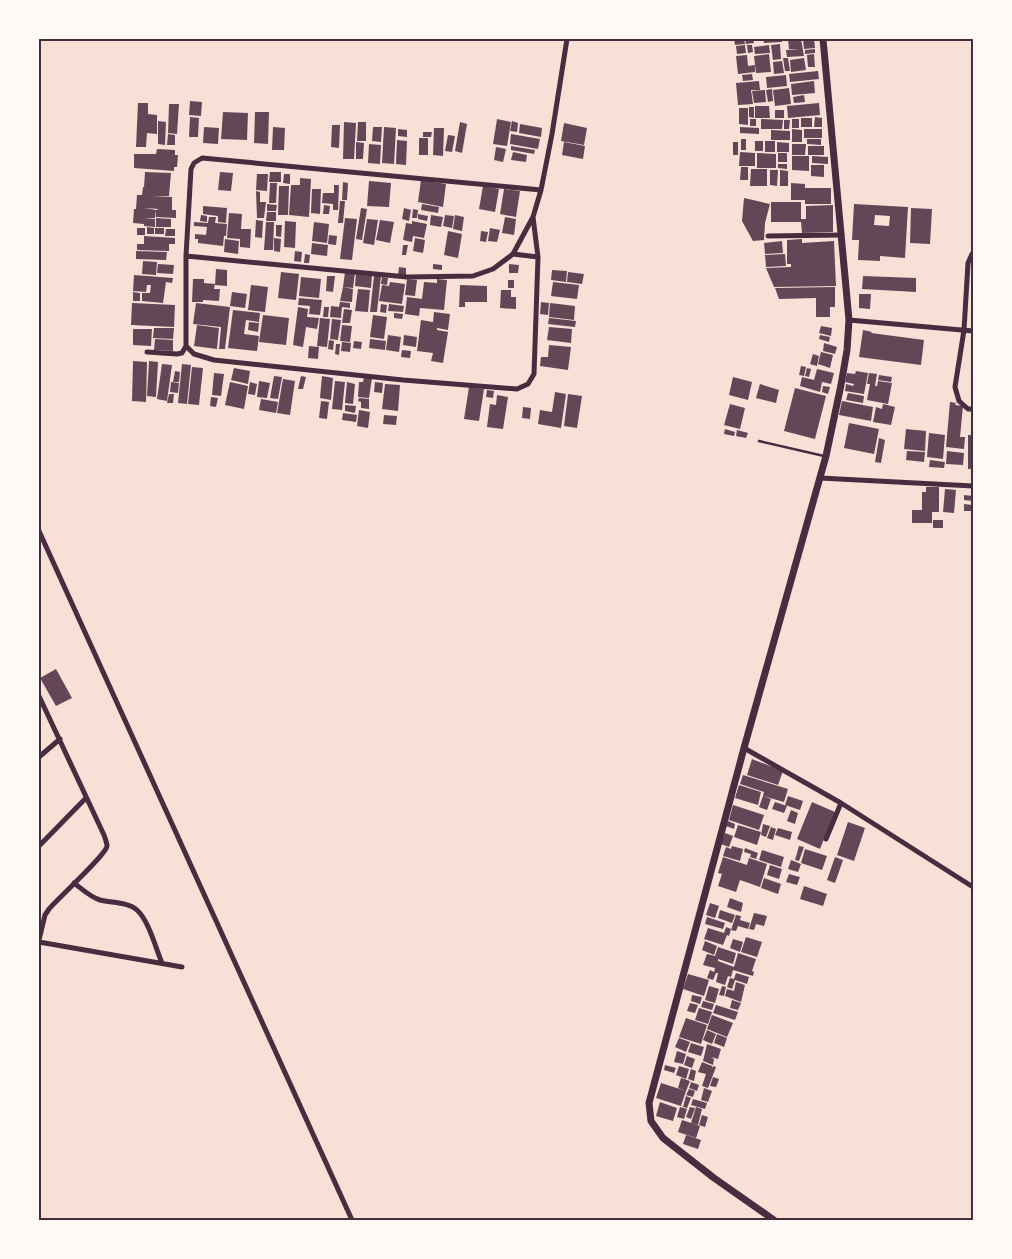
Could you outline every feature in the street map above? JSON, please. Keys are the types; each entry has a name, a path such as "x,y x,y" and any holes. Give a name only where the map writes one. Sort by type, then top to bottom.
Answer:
{"street":[{"path":"186,256 407,277 473,276 493,269 514,254 533,217 541,190 552,134 567,39"},
{"path":"774,1220 673,1147 656,1130 649,1112 651,1094 744,748 826,456 842,384 849,320 823,39"},
{"path":"147,352 177,354 182,353 186,346 186,256 191,169 194,163 202,158 541,190"},
{"path":"186,346 194,354 214,360 403,380 517,389 528,384 534,374 538,257 533,217"},
{"path":"768,236 842,235"},
{"path":"514,254 538,257"},
{"path":"972,254 968,263 964,330 955,387 959,401 968,409 973,409"},
{"path":"849,320 973,330"},
{"path":"820,478 973,486"},
{"path":"39,531 352,1220"},
{"path":"39,696 104,835 107,848 48,909 39,941 182,967"},
{"path":"39,757 60,739"},
{"path":"744,748 841,803 973,887"},
{"path":"39,846 86,798"},
{"path":"826,838 841,803"},
{"path":"74,883 98,899 127,905 137,910 152,936 162,964"}],"lane":[{"path":"759,441 826,456"}],"building":[{"path":"734,39 744,39 745,44 735,45"},
{"path":"745,39 753,39 754,43 746,44"},
{"path":"763,39 782,39 782,42 764,43"},
{"path":"788,39 801,39 804,56 787,57 786,50 800,49 789,49"},
{"path":"803,39 814,39 815,48 804,49"},
{"path":"780,44 781,59 773,60 771,45"},
{"path":"745,45 746,53 737,54 736,46"},
{"path":"747,45 752,45 753,52 748,53"},
{"path":"769,45 770,53 755,54 754,47"},
{"path":"815,49 815,53 805,54 805,50"},
{"path":"769,54 771,72 756,73 754,56"},
{"path":"814,54 815,67 808,67 807,55"},
{"path":"747,55 748,66 755,65 755,72 738,74 736,56"},
{"path":"783,58 788,58 790,71 785,71"},
{"path":"804,58 806,70 791,72 790,60"},
{"path":"782,61 784,73 774,74 773,62"},
{"path":"818,71 819,79 790,82 789,74"},
{"path":"752,74 753,80 743,81 742,75"},
{"path":"786,75 787,86 767,88 766,77"},
{"path":"759,81 760,90 751,90 753,104 738,105 736,83"},
{"path":"814,81 815,93 792,95 791,84"},
{"path":"789,88 791,104 775,106 773,90"},
{"path":"772,89 773,101 768,102 766,90"},
{"path":"765,90 766,102 754,103 752,91"},
{"path":"804,95 805,102 794,103 793,97"},
{"path":"190,101 202,102 201,116 189,115"},
{"path":"138,103 148,103 148,114 157,115 157,134 147,133 146,147 136,147"},
{"path":"819,103 820,115 788,118 787,106"},
{"path":"169,104 179,104 177,134 168,133"},
{"path":"755,106 769,106 770,118 755,118"},
{"path":"749,107 754,107 754,118 749,117"},
{"path":"739,108 748,108 748,125 739,124"},
{"path":"775,110 784,110 784,118 775,118"},
{"path":"223,112 248,113 247,140 221,139"},
{"path":"255,112 269,112 268,144 254,143"},
{"path":"190,117 199,118 198,137 189,137"},
{"path":"815,117 822,118 822,127 814,127"},
{"path":"801,118 812,118 812,127 801,127"},
{"path":"497,119 511,122 507,146 493,144"},
{"path":"750,119 756,119 756,126 750,126"},
{"path":"761,119 783,120 782,129 761,129"},
{"path":"792,119 799,119 799,128 792,128"},
{"path":"784,120 790,120 789,129 784,129"},
{"path":"158,121 166,122 165,145 158,144"},
{"path":"512,121 518,123 517,132 510,131"},
{"path":"344,122 356,123 354,159 343,159"},
{"path":"358,122 366,122 366,141 357,141"},
{"path":"460,122 467,124 462,153 455,151"},
{"path":"564,123 587,128 584,145 561,141"},
{"path":"520,124 542,128 541,137 519,133"},
{"path":"332,125 340,125 339,148 331,147"},
{"path":"204,127 219,128 218,144 203,143"},
{"path":"273,127 285,128 284,150 272,150"},
{"path":"373,127 382,127 381,142 372,141"},
{"path":"384,127 396,128 394,164 382,163"},
{"path":"740,127 759,128 759,134 740,133"},
{"path":"434,128 444,128 443,156 433,155"},
{"path":"398,129 407,130 407,137 398,136"},
{"path":"792,129 802,130 802,142 792,142"},
{"path":"804,129 822,129 822,138 804,138"},
{"path":"771,130 790,131 790,140 771,140"},
{"path":"423,132 432,132 431,137 423,137"},
{"path":"168,134 175,135 175,145 167,145"},
{"path":"511,134 540,139 538,149 510,144"},
{"path":"448,135 455,136 452,152 445,151"},
{"path":"419,138 428,138 428,155 419,155"},
{"path":"741,139 746,139 746,150 741,150"},
{"path":"807,139 821,139 821,145 807,144"},
{"path":"397,140 407,141 406,165 396,164"},
{"path":"755,141 763,141 763,151 755,151"},
{"path":"765,141 775,141 775,152 765,152"},
{"path":"356,142 364,143 363,159 356,159"},
{"path":"564,142 585,146 583,159 562,155"},
{"path":"733,142 738,142 738,155 733,155"},
{"path":"777,142 789,143 789,152 777,152"},
{"path":"369,144 381,145 380,164 368,163"},
{"path":"792,144 806,144 805,155 792,155"},
{"path":"511,146 535,150 534,154 511,150"},
{"path":"808,146 824,146 824,155 808,155"},
{"path":"496,147 506,149 503,162 494,160"},
{"path":"157,149 175,150 175,155 178,155 177,167 174,167 174,171 134,168 134,154 156,154"},
{"path":"513,152 527,155 526,162 511,160"},
{"path":"740,152 755,153 755,166 739,166"},
{"path":"757,153 776,154 776,168 757,168"},
{"path":"778,153 787,153 787,162 778,162"},
{"path":"792,156 809,156 809,171 792,170"},
{"path":"812,156 828,157 828,164 812,163"},
{"path":"778,164 787,164 787,169 778,168"},
{"path":"811,165 824,165 824,177 811,176"},
{"path":"741,167 748,167 748,180 740,180"},
{"path":"751,169 767,169 767,186 750,186"},
{"path":"770,170 778,170 777,186 770,185"},
{"path":"780,170 788,171 788,186 780,186"},
{"path":"145,172 171,173 169,196 152,196 172,197 172,210 176,210 176,218 156,217 156,210 155,218 144,218 155,219 155,227 133,223 137,195 142,195"},
{"path":"220,172 233,173 231,191 218,190"},
{"path":"270,172 281,172 281,182 269,182"},
{"path":"257,174 268,174 267,191 256,190"},
{"path":"284,174 290,174 290,184 283,183"},
{"path":"300,178 311,179 309,217 289,215 291,185 300,185"},
{"path":"421,180 446,184 443,207 418,202"},
{"path":"369,181 391,183 389,207 367,206"},
{"path":"343,182 348,183 347,200 342,200"},
{"path":"270,183 277,183 276,203 269,203"},
{"path":"791,183 805,184 805,188 831,188 831,204 805,204 805,200 791,200"},
{"path":"334,185 339,185 338,210 333,210 333,204 322,203 323,193 334,193"},
{"path":"279,186 289,186 288,215 278,215"},
{"path":"483,186 499,189 495,212 479,209"},
{"path":"312,189 321,189 320,214 311,213"},
{"path":"504,189 520,191 516,217 500,214"},
{"path":"256,191 260,192 260,202 266,202 264,218 257,218"},
{"path":"744,198 770,204 765,223 764,240 753,241 742,221"},
{"path":"340,201 345,201 343,223 338,223"},
{"path":"771,202 801,202 801,219 806,219 806,206 833,205 833,232 802,233 801,222 771,222"},
{"path":"267,204 277,205 276,211 267,211"},
{"path":"422,204 439,207 438,213 421,210"},
{"path":"854,204 908,207 905,258 880,256 880,261 858,260 859,240 852,240","holes":["875,215 890,216 889,226 874,225"]},
{"path":"324,205 330,206 329,214 323,214"},
{"path":"203,206 227,208 226,223 218,222 218,216 203,214"},
{"path":"361,208 367,209 362,240 356,239"},
{"path":"404,208 411,210 409,221 402,219"},
{"path":"911,208 932,209 930,244 910,243"},
{"path":"413,209 418,210 417,218 412,218"},
{"path":"267,212 276,212 276,221 266,221"},
{"path":"229,213 242,214 241,229 251,229 250,248 240,247 240,239 227,238"},
{"path":"418,214 428,216 427,221 418,219"},
{"path":"201,215 207,216 207,222 200,221"},
{"path":"431,215 443,217 441,227 430,225"},
{"path":"445,215 454,216 452,228 443,226"},
{"path":"455,215 464,217 462,231 453,229"},
{"path":"209,217 216,217 215,223 227,224 223,246 198,243 198,239 195,239 195,234 206,235 207,227 194,226 194,222 208,223"},
{"path":"505,217 516,219 514,235 502,233"},
{"path":"156,218 171,219 171,227 156,227"},
{"path":"345,218 357,219 352,260 340,259"},
{"path":"367,219 378,220 374,245 363,243"},
{"path":"256,220 263,221 262,238 255,237"},
{"path":"380,220 394,222 390,243 376,240"},
{"path":"285,221 296,222 295,248 284,247"},
{"path":"412,221 427,224 424,238 413,236 412,242 403,240 406,223 412,224"},
{"path":"266,222 274,222 273,250 264,250"},
{"path":"314,222 329,224 327,243 312,241"},
{"path":"276,225 282,225 281,237 276,236"},
{"path":"147,227 154,228 154,234 147,234"},
{"path":"137,228 145,228 145,235 137,235"},
{"path":"155,228 164,228 164,234 155,234"},
{"path":"490,228 500,230 497,242 488,241"},
{"path":"166,229 175,229 175,236 165,236"},
{"path":"448,231 462,234 458,258 444,255"},
{"path":"481,231 488,232 486,242 480,241"},
{"path":"329,235 337,236 336,245 328,244"},
{"path":"144,236 175,238 175,244 169,244 169,251 137,250 137,244 144,244"},
{"path":"274,238 281,239 280,252 274,251"},
{"path":"415,238 425,240 423,253 413,251"},
{"path":"225,239 239,241 238,254 224,252"},
{"path":"802,239 802,243 834,241 836,286 774,287 766,268 791,267 791,264 787,264 787,240"},
{"path":"782,241 783,253 765,254 764,243"},
{"path":"312,243 328,245 327,256 311,254"},
{"path":"403,245 408,245 406,255 402,255"},
{"path":"136,251 167,252 166,260 136,259"},
{"path":"295,251 302,252 301,262 294,261"},
{"path":"305,254 310,255 309,263 304,263"},
{"path":"785,254 786,266 766,267 765,255"},
{"path":"143,261 157,262 156,275 142,274"},
{"path":"158,264 174,265 173,274 157,273"},
{"path":"433,264 442,265 442,270 433,269"},
{"path":"509,264 519,265 518,273 509,273"},
{"path":"399,267 406,268 406,276 398,275"},
{"path":"216,269 227,270 227,286 215,285"},
{"path":"552,270 567,271 566,282 551,280"},
{"path":"281,272 299,274 296,300 278,298"},
{"path":"345,272 355,273 353,288 343,287"},
{"path":"568,272 584,274 582,284 567,282"},
{"path":"356,273 372,275 371,288 355,286"},
{"path":"134,275 173,278 172,283 166,282 163,303 142,301 142,293 150,293 151,285 147,285 146,292 133,291"},
{"path":"327,276 335,276 333,292 326,291"},
{"path":"374,276 381,276 377,312 370,312"},
{"path":"863,276 916,278 916,292 862,289"},
{"path":"301,277 321,279 319,298 299,296"},
{"path":"382,277 388,278 387,285 381,284"},
{"path":"193,279 204,279 204,283 215,284 214,289 220,289 219,301 203,300 203,302 192,302"},
{"path":"407,279 417,280 415,296 405,295"},
{"path":"437,279 447,280 444,310 420,308 419,316 405,314 407,297 422,299 424,282 437,283"},
{"path":"508,280 514,280 514,288 508,288"},
{"path":"390,282 405,284 402,304 379,301 382,285 389,286"},
{"path":"553,282 579,285 577,299 551,296"},
{"path":"251,285 268,287 265,312 248,310"},
{"path":"460,285 487,286 487,302 465,302 465,307 459,307"},
{"path":"343,287 353,289 352,302 340,301"},
{"path":"835,287 835,307 830,307 830,317 816,317 816,298 779,299 775,288"},
{"path":"358,289 370,290 368,312 355,311"},
{"path":"501,290 511,290 511,297 516,297 516,309 500,308"},
{"path":"133,292 140,293 140,301 133,301"},
{"path":"232,292 247,294 245,308 230,306"},
{"path":"859,294 871,294 870,309 859,308"},
{"path":"299,298 322,300 320,315 309,314 310,306 298,305"},
{"path":"340,302 350,303 350,308 342,307 341,318 330,317 331,306 339,307"},
{"path":"541,302 549,303 548,315 540,314"},
{"path":"132,303 175,305 174,327 131,325"},
{"path":"196,303 230,307 225,349 219,349 221,327 193,324"},
{"path":"550,303 575,306 574,320 549,317"},
{"path":"381,304 387,305 386,313 380,312"},
{"path":"389,304 404,306 403,312 388,311"},
{"path":"298,307 308,309 307,317 319,318 317,329 306,327 303,347 293,345"},
{"path":"324,307 329,307 328,317 323,317"},
{"path":"344,309 352,310 350,323 342,323"},
{"path":"233,310 260,313 259,322 246,320 244,334 259,336 257,351 228,348"},
{"path":"434,312 450,314 448,330 437,328 437,330 448,332 443,363 431,361 433,353 417,351 421,320 433,322"},
{"path":"394,313 403,314 402,319 394,318"},
{"path":"263,315 289,318 286,345 259,342"},
{"path":"373,315 387,317 384,339 370,337"},
{"path":"320,318 330,319 327,347 317,346"},
{"path":"549,318 576,321 575,327 548,324"},
{"path":"332,319 341,320 338,340 330,339"},
{"path":"249,322 259,323 258,332 248,330"},
{"path":"197,325 219,328 217,349 194,346"},
{"path":"342,325 352,326 350,342 340,341"},
{"path":"821,326 832,328 831,336 819,333"},
{"path":"549,327 572,329 571,343 547,340"},
{"path":"154,328 174,328 173,339 153,338"},
{"path":"133,329 152,329 151,346 133,345"},
{"path":"863,330 871,333 924,340 921,365 859,357"},
{"path":"388,335 401,337 399,352 386,350"},
{"path":"404,335 417,337 416,347 403,345"},
{"path":"820,335 830,337 829,342 819,339"},
{"path":"155,339 173,340 173,351 154,350"},
{"path":"370,339 386,341 385,350 369,348"},
{"path":"329,340 334,341 333,350 328,349"},
{"path":"354,341 362,342 361,349 353,348"},
{"path":"342,342 351,343 350,352 341,351"},
{"path":"824,343 837,347 835,354 823,351"},
{"path":"336,344 340,344 339,355 335,354"},
{"path":"549,345 571,347 568,370 540,366 541,357 548,357"},
{"path":"309,346 319,347 318,359 308,358"},
{"path":"402,350 411,351 410,358 401,357"},
{"path":"821,352 833,355 830,368 818,364"},
{"path":"813,354 819,356 817,366 810,364"},
{"path":"133,361 147,362 146,402 132,401"},
{"path":"149,361 158,362 156,397 147,396"},
{"path":"162,364 172,365 167,401 157,399"},
{"path":"182,364 191,365 187,404 178,403"},
{"path":"801,366 806,367 804,376 799,375"},
{"path":"192,367 203,368 199,405 188,404"},
{"path":"234,368 250,371 248,384 231,380"},
{"path":"807,368 811,369 809,377 805,376"},
{"path":"817,369 834,373 831,384 814,380"},
{"path":"175,371 180,372 179,382 173,382"},
{"path":"856,371 868,373 864,394 845,391 846,384 853,386 854,384 845,382 847,373 855,374"},
{"path":"214,373 224,374 221,396 212,395"},
{"path":"869,373 877,374 875,386 877,386 878,381 892,383 888,404 867,400 870,384 867,384"},
{"path":"879,375 892,377 891,382 878,380"},
{"path":"274,376 282,377 278,399 270,398"},
{"path":"301,376 306,377 303,389 298,389"},
{"path":"322,376 333,378 331,400 320,398"},
{"path":"364,377 372,378 369,398 358,397 359,382 363,382"},
{"path":"733,377 752,382 748,400 729,395"},
{"path":"802,377 822,382 820,392 800,386"},
{"path":"283,379 295,381 290,415 277,413"},
{"path":"259,381 270,383 267,398 257,397"},
{"path":"335,381 345,382 342,410 332,409"},
{"path":"171,382 179,383 178,393 170,392"},
{"path":"230,382 248,386 244,409 225,405"},
{"path":"250,382 257,384 255,395 248,394"},
{"path":"347,382 355,384 353,404 345,403"},
{"path":"375,382 383,383 382,393 374,392"},
{"path":"385,384 400,385 398,411 382,409"},
{"path":"760,384 779,390 776,403 756,398"},
{"path":"823,386 830,387 828,394 822,392"},
{"path":"469,387 484,389 479,421 464,419"},
{"path":"795,388 826,396 815,439 784,431"},
{"path":"487,390 494,391 493,398 486,397"},
{"path":"555,392 566,394 561,428 538,424 540,410 552,412"},
{"path":"848,393 864,396 863,403 846,400"},
{"path":"169,394 174,394 173,403 167,403"},
{"path":"568,394 582,396 577,428 564,426"},
{"path":"497,395 508,397 503,429 487,427 490,404 496,405"},
{"path":"211,397 218,398 216,407 210,406"},
{"path":"359,398 369,399 369,409 361,408 361,402 358,401"},
{"path":"261,399 278,402 276,413 259,410"},
{"path":"321,401 329,402 327,419 319,418"},
{"path":"842,401 873,407 871,421 839,415"},
{"path":"950,402 963,406 960,437 965,437 964,449 946,447"},
{"path":"730,404 745,408 740,429 724,425"},
{"path":"883,404 895,407 891,425 873,422 876,407 882,409"},
{"path":"345,405 356,406 355,413 345,411"},
{"path":"523,407 531,408 530,419 522,418"},
{"path":"359,410 370,412 368,428 357,426"},
{"path":"343,413 357,415 356,422 342,420"},
{"path":"384,415 397,416 396,425 383,424"},
{"path":"849,423 879,429 874,454 844,448"},
{"path":"725,429 735,432 734,436 724,434"},
{"path":"906,429 926,431 925,451 904,449"},
{"path":"737,430 748,433 746,438 736,436"},
{"path":"929,433 945,435 943,459 927,457"},
{"path":"968,435 973,435 973,469 968,469"},
{"path":"879,438 885,440 881,463 875,462"},
{"path":"907,451 925,452 924,462 906,460"},
{"path":"947,451 964,453 963,465 946,464"},
{"path":"930,460 945,462 944,468 929,467"},
{"path":"926,487 939,487 939,512 932,512 932,523 912,523 912,510 922,510 922,492 926,492"},
{"path":"945,489 956,490 954,513 943,512"},
{"path":"964,495 973,496 973,501 964,500"},
{"path":"964,504 973,505 973,511 964,511"},
{"path":"933,520 943,520 943,528 933,528"},
{"path":"56,669 72,698 56,706 40,678"},
{"path":"752,759 783,771 778,785 747,775"},
{"path":"743,775 788,789 784,802 763,796 764,792 740,784"},
{"path":"739,785 761,792 758,805 735,798"},
{"path":"763,796 771,799 767,810 759,807"},
{"path":"788,796 803,801 800,810 785,805"},
{"path":"775,802 787,806 784,813 772,809"},
{"path":"812,802 835,812 820,849 797,839"},
{"path":"733,805 764,815 759,830 729,820"},
{"path":"791,810 798,813 795,824 787,821"},
{"path":"728,821 735,824 734,829 726,826"},
{"path":"848,822 865,828 854,861 837,855"},
{"path":"763,824 770,826 766,837 761,835"},
{"path":"738,825 761,832 757,845 734,837"},
{"path":"771,827 776,829 773,840 767,838"},
{"path":"778,828 792,832 790,840 775,835"},
{"path":"725,833 733,836 729,847 721,844"},
{"path":"732,846 743,849 740,861 723,856 726,847 731,849"},
{"path":"799,846 804,847 799,861 795,860"},
{"path":"745,848 758,853 756,859 750,857 751,854 744,852"},
{"path":"805,849 827,856 822,870 801,863"},
{"path":"762,850 784,857 781,867 759,860"},
{"path":"723,857 747,865 749,858 767,864 760,887 740,880 736,892 718,886 722,874 718,873"},
{"path":"835,857 843,860 835,883 827,880"},
{"path":"791,860 801,864 798,872 788,869"},
{"path":"770,865 782,869 779,879 767,875"},
{"path":"789,874 800,877 797,885 786,882"},
{"path":"764,878 781,884 778,894 761,888"},
{"path":"804,886 827,894 823,906 800,899"},
{"path":"730,898 743,903 741,912 727,907"},
{"path":"710,903 719,906 715,918 706,915"},
{"path":"720,910 735,915 732,923 718,918"},
{"path":"754,913 767,916 764,926 756,924 754,930 749,929"},
{"path":"736,915 741,916 740,920 750,923 748,929 738,926 736,931 731,930"},
{"path":"707,917 725,923 723,929 705,924"},
{"path":"726,927 731,929 723,945 704,939 708,928 724,933"},
{"path":"746,937 762,942 757,957 741,952"},
{"path":"733,939 743,942 740,952 730,948"},
{"path":"705,941 717,946 714,955 702,950"},
{"path":"718,947 736,953 733,964 718,959 718,961 734,967 738,953 756,959 752,971 754,972 753,976 733,970 731,977 728,976 725,985 716,982 718,973 716,973 713,980 707,978 710,970 714,972 715,968 703,965 707,954 715,956"},
{"path":"736,973 749,977 747,984 735,980 732,989 727,987 730,978 734,979"},
{"path":"688,974 709,980 704,996 683,989"},
{"path":"736,982 745,985 741,1002 725,996 727,989 734,991"},
{"path":"709,986 719,989 715,1003 705,1000"},
{"path":"722,986 726,987 724,996 719,995"},
{"path":"692,995 702,997 700,1004 691,1001"},
{"path":"732,1000 741,1003 738,1010 730,1008"},
{"path":"703,1001 714,1004 712,1010 701,1007"},
{"path":"690,1003 698,1005 695,1013 687,1011"},
{"path":"716,1005 738,1012 735,1020 713,1013"},
{"path":"699,1008 712,1012 708,1024 695,1020"},
{"path":"712,1015 733,1023 727,1037 707,1029"},
{"path":"686,1018 707,1025 701,1044 679,1037"},
{"path":"707,1030 716,1034 712,1044 703,1040"},
{"path":"717,1034 727,1038 724,1047 714,1043"},
{"path":"679,1038 690,1042 686,1052 675,1047"},
{"path":"691,1043 704,1047 701,1056 688,1052"},
{"path":"707,1044 721,1049 718,1059 711,1057 714,1059 713,1065 703,1061"},
{"path":"677,1051 686,1054 683,1064 674,1062"},
{"path":"687,1056 695,1059 692,1068 684,1065"},
{"path":"702,1062 712,1066 712,1068 713,1066 716,1067 708,1088 702,1086 706,1074 698,1072"},
{"path":"665,1065 676,1068 674,1073 664,1070"},
{"path":"679,1066 689,1069 686,1079 676,1075"},
{"path":"691,1069 696,1071 694,1081 688,1079"},
{"path":"713,1077 719,1079 716,1087 710,1086"},
{"path":"681,1078 690,1081 686,1091 678,1088"},
{"path":"691,1082 699,1085 697,1091 689,1088"},
{"path":"661,1083 686,1091 681,1106 656,1098"},
{"path":"704,1088 712,1091 708,1102 701,1100"},
{"path":"689,1089 695,1091 693,1097 686,1095"},
{"path":"686,1096 691,1098 687,1108 683,1107"},
{"path":"693,1099 707,1103 705,1109 691,1105"},
{"path":"660,1102 677,1108 673,1121 656,1116"},
{"path":"680,1107 687,1109 684,1119 677,1117"},
{"path":"690,1107 695,1108 691,1119 686,1117"},
{"path":"696,1107 702,1109 698,1125 691,1123"},
{"path":"702,1115 708,1117 705,1127 699,1125"},
{"path":"682,1120 700,1126 696,1138 678,1132"},
{"path":"686,1135 701,1140 698,1149 683,1144"}]}
